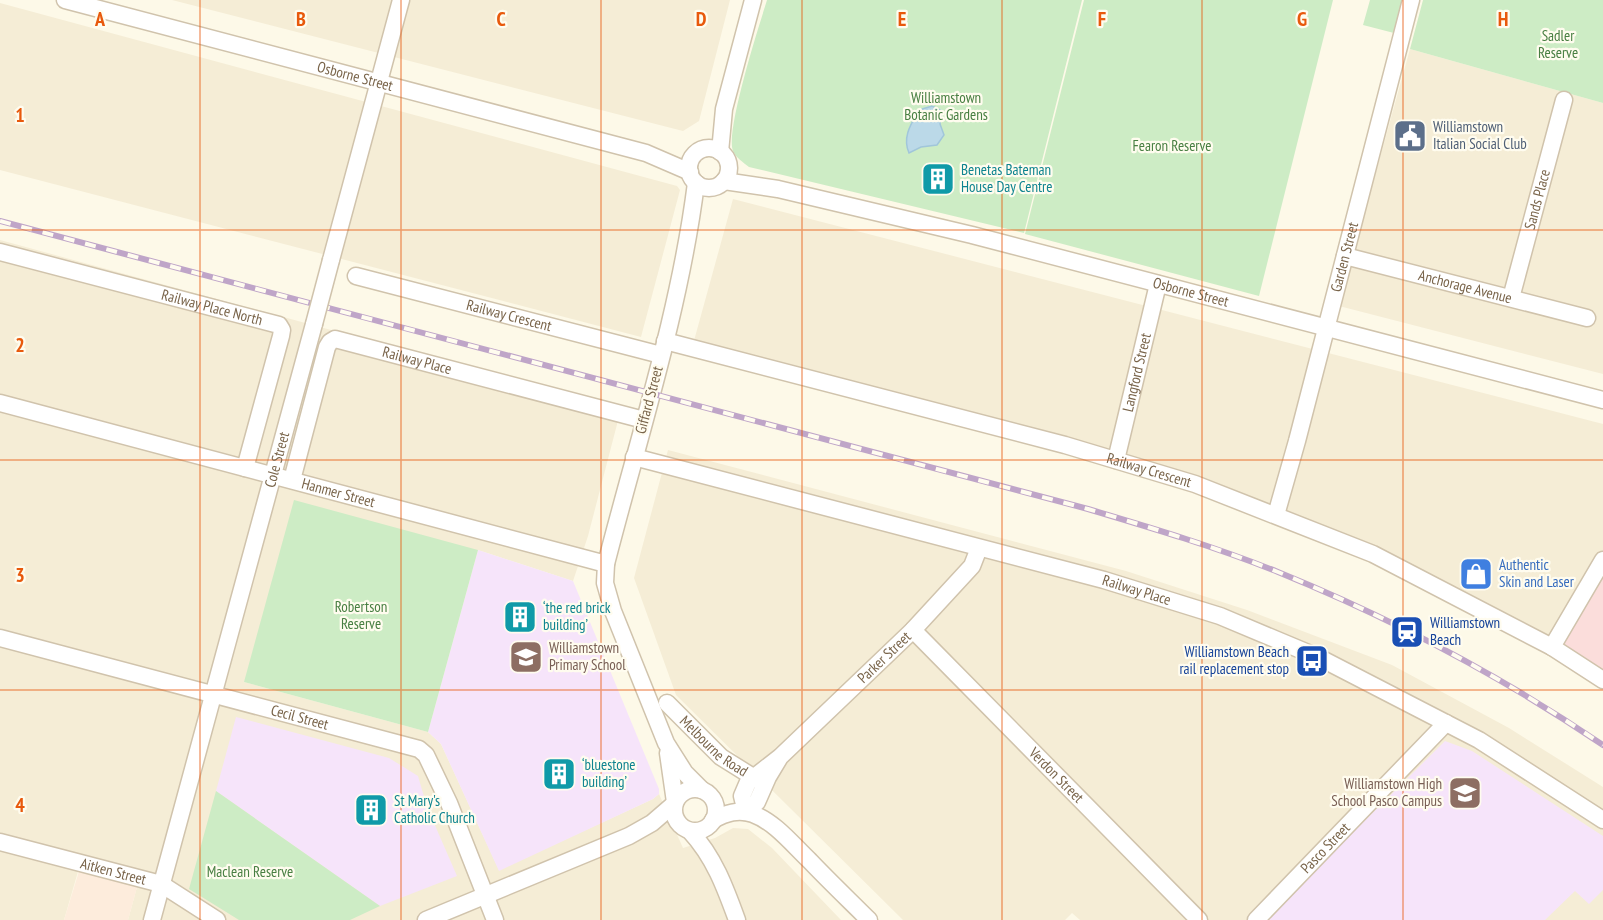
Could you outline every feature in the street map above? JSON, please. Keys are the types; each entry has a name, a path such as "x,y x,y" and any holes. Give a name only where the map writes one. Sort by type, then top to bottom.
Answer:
{"street":[{"name":"Osborne Street","path":"65,0 778,189 972,235 1603,400"},
{"name":"Cole Street","path":"152,920 400,0"},
{"name":"Giffard Street","path":"666,743 613,611 604,578 690,235 753,0"},
{"name":"Garden Street","path":"1276,515 1298,441 1325,328 1411,0"},
{"name":"Sands Place","path":"1511,298 1564,100"},
{"name":"Railway Place North","path":"0,252 279,324 281,336 246,468"},
{"name":"Anchorage Avenue","path":"1345,256 1587,318"},
{"name":"Railway Crescent","path":"356,276 663,348 1116,460 1195,484 1373,554 1552,647 1603,680"},
{"name":"Langford Street","path":"1116,460 1158,284"},
{"name":"Railway Place","path":"292,480 327,347 335,339 644,420"},
{"name":"Hanmer Street","path":"0,403 606,564"},
{"name":"Railway Place","path":"634,457 1104,580 1220,616 1320,658 1446,723 1479,741 1603,820"},
{"name":"Parker Street","path":"749,804 746,785 759,780 780,757 913,630 972,566 979,548"},
{"path":"1552,647 1603,560"},
{"name":"Verdon Street","path":"913,630 1199,920"},
{"name":"Cecil Street","path":"0,638 419,749 426,755 449,803 495,920"},
{"name":"Melbourne Road","path":"667,703 721,757 759,780"},
{"name":"Pasco Street","path":"1256,920 1446,723"},
{"path":"666,743 685,773 711,797 715,805 713,821 719,871"},
{"path":"666,743 675,803 675,819 680,826 689,830 705,848 719,871 737,920"},
{"path":"426,920 629,836 652,823 675,803 678,796 686,791 693,789 703,791"},
{"name":"Melbourne Road","path":"703,791 749,804"},
{"path":"629,836 669,830 701,830 726,813 749,804 766,809 784,836 868,920"},
{"name":"Aitken Street","path":"0,842 161,884 218,920"}],"shaded area":[{"path":"172,0 730,0 699,121 683,131"},
{"path":"0,3 677,186 680,190 641,337 0,170"},
{"path":"1410,49 1603,103 1603,374 1339,306"},
{"path":"733,199 1603,424 1603,560 1552,647 1373,554 1116,460 692,348"},
{"path":"0,240 621,409 588,536 573,581 478,550 244,682 428,732 441,744 499,870 653,799 659,794 683,848 715,838 733,828 748,829 772,848 841,920 128,920 137,887 79,868 64,920 0,920"},
{"path":"668,450 1126,571 1247,610 1392,665 1509,728 1603,787 1603,920 1080,920 1072,913 1065,920 903,920 676,695 634,578"},
{"name":"Williamstown Primary School","path":"478,550 573,581 659,789 659,794 653,799 499,871 441,744 428,732"},
{"path":"1603,560 1603,680 1552,647"},
{"path":"236,717 389,758 418,776 427,807 457,876 380,906 216,791"},
{"name":"Williamstown High School Pasco Campus","path":"1445,741 1472,751 1603,836 1603,890 1589,904 1575,891 1545,920 1265,920"},
{"path":"80,868 137,887 128,920 64,920"}],"green space":[{"name":"Williamstown Botanic Gardens","path":"767,0 1082,0 1024,233 749,167 740,160 733,151 734,123 744,78"},
{"name":"Fearon Reserve","path":"1084,0 1333,0 1259,296 1025,234"},
{"path":"1370,0 1403,0 1394,33 1363,25"},
{"name":"Sadler Reserve","path":"1423,0 1603,0 1603,103 1410,49"},
{"name":"Robertson Reserve","path":"294,500 478,550 428,732 244,682"},
{"name":"Maclean Reserve","path":"216,791 380,906 350,920 239,920 189,889"}],"water":[{"path":"932,106 942,111 940,124 944,135 937,145 921,147 909,153 906,142 910,126 919,110"}],"railway":[{"path":"0,221 1088,509 1184,538 1278,572 1404,629 1525,695 1603,745"}],"place":[{"name":"Williamstown Italian Social Club","path":"1410,136"},
{"name":"Benetas Bateman House Day Centre","path":"938,179"},
{"name":"Authentic Skin and Laser","path":"1476,574"},
{"name":"‘the red brick building’","path":"520,617"},
{"name":"Williamstown Beach","path":"1407,632"},
{"name":"Williamstown Primary School","path":"526,657"},
{"name":"Williamstown Beach rail replacement stop","path":"1312,661"},
{"name":"‘bluestone building’","path":"559,774"},
{"name":"Williamstown High School Pasco Campus","path":"1465,793"},
{"name":"St Mary's Catholic Church","path":"371,810"}]}
